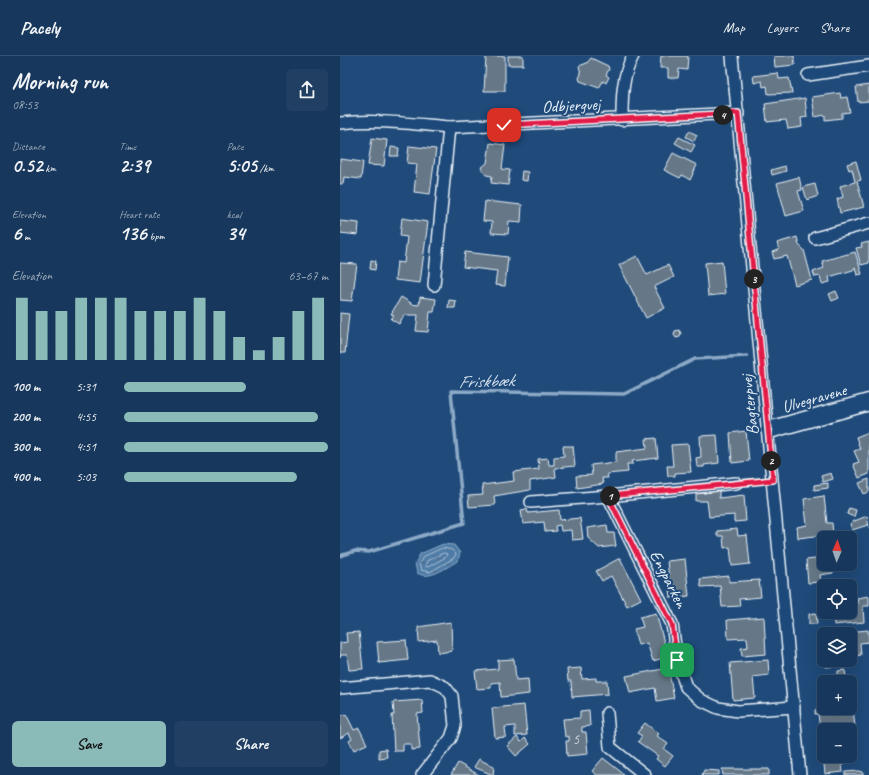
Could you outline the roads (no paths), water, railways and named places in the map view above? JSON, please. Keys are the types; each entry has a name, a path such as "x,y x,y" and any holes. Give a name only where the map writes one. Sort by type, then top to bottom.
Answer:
{"street":[{"name":"Odbjergvej","path":"622,120 623,88 629,64 633,56"},
{"name":"Bagterpvej","path":"732,56 769,430 800,775"},
{"path":"808,75 869,66"},
{"name":"Odbjergvej","path":"340,123 357,121 396,122 449,127 622,120 738,113"},
{"path":"434,285 449,127"},
{"path":"815,238 869,223"},
{"name":"Ulvegravene","path":"769,430 869,402"},
{"path":"532,502 736,483"},
{"name":"Engparken","path":"608,496 672,624 677,660 686,687 701,700 718,708 738,711 794,707"},
{"path":"340,688 430,680 445,687 452,696 455,726 451,738 422,775"},
{"path":"607,713 610,748 645,775"}],"water":[{"path":"443,544 454,545 460,553 458,561 433,574 422,575 417,573 415,564 420,554"}],"waterway":[{"name":"Friskbæk","path":"340,556 355,551 369,552 464,523 451,391 624,394 695,359 747,356"}]}
